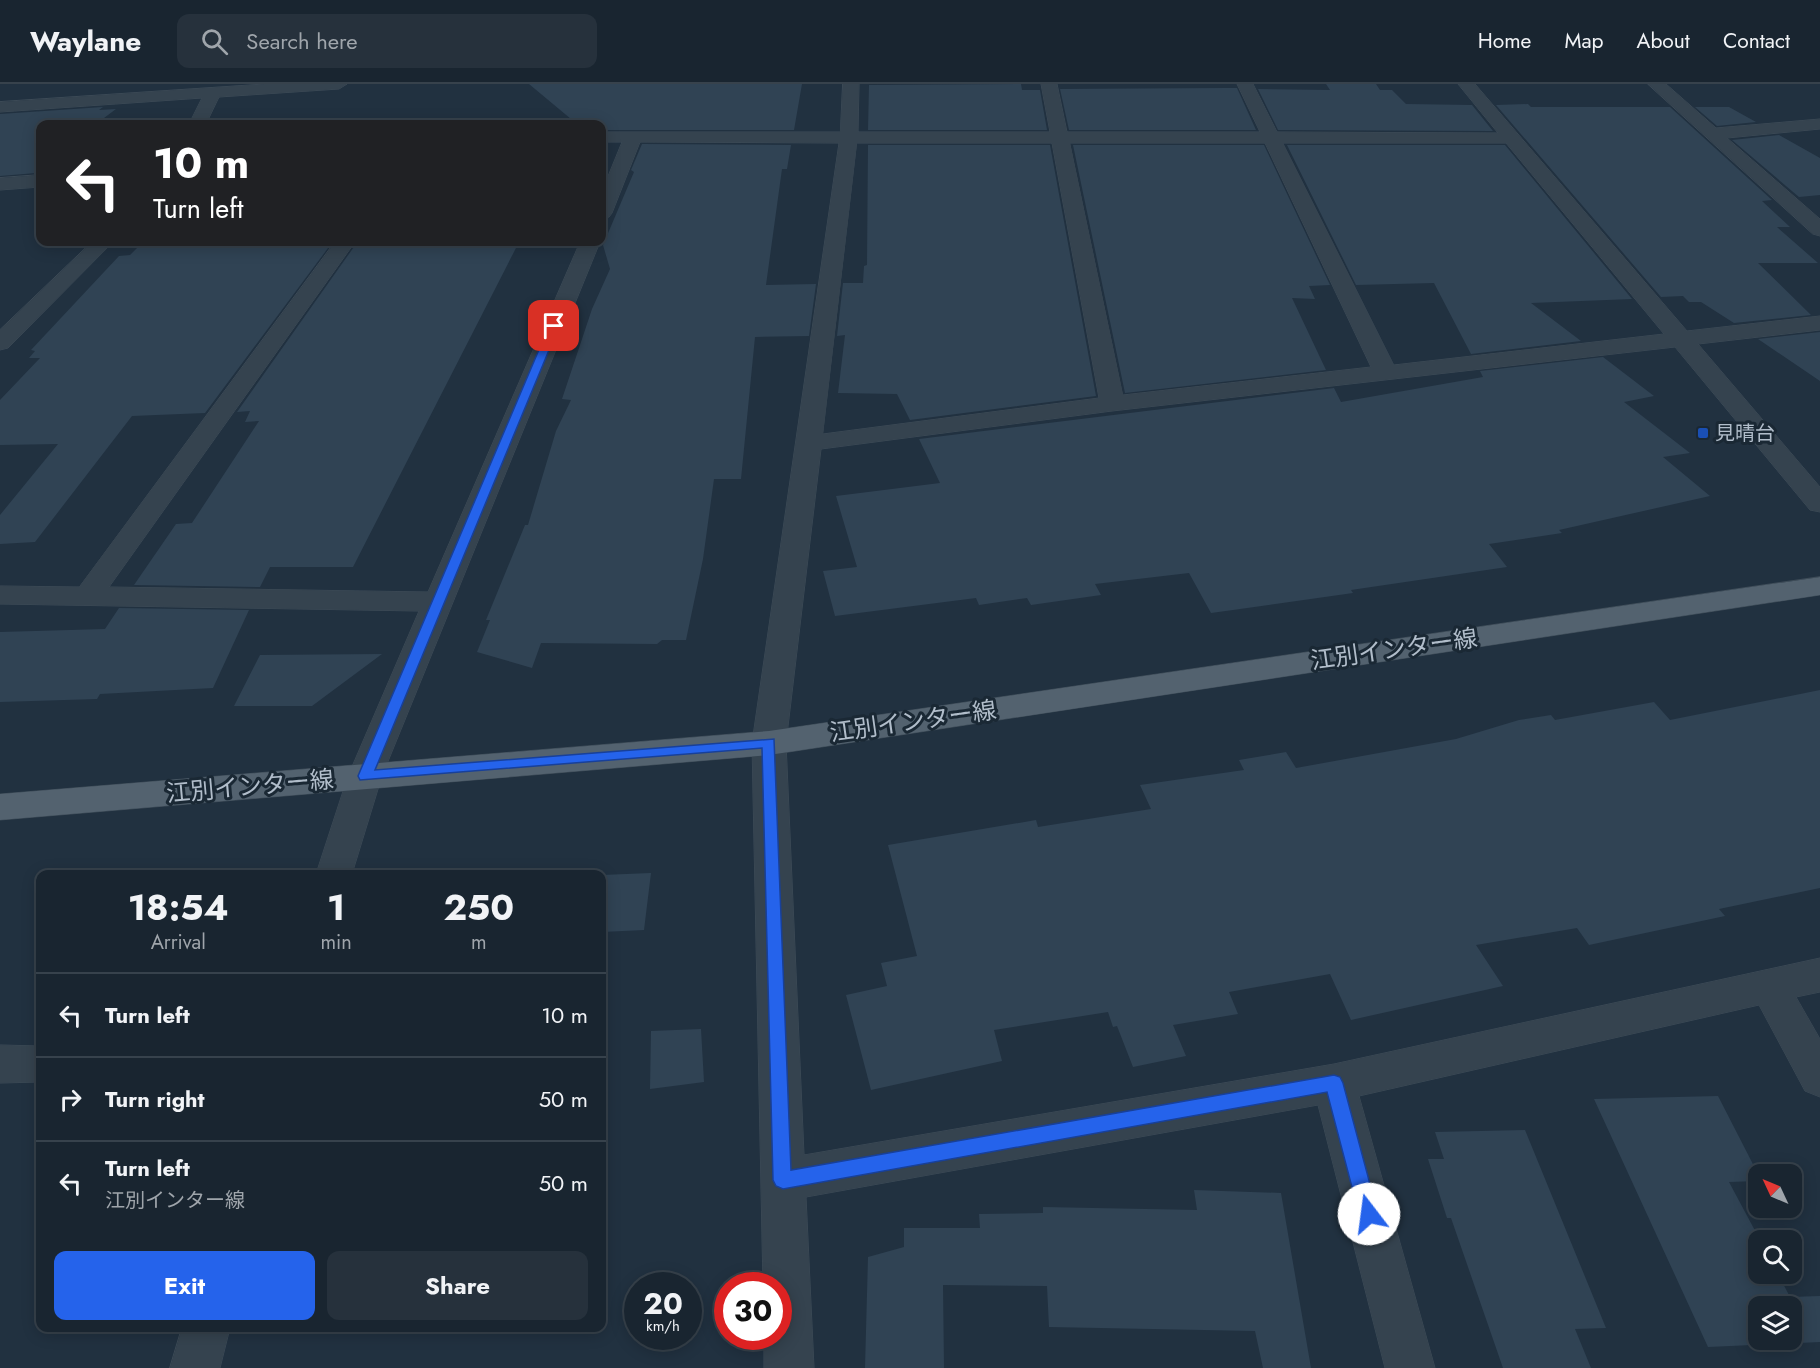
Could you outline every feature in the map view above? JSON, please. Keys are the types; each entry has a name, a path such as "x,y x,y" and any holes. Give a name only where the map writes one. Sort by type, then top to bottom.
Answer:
{"main road":[{"name":"江別インター線","path":"0,807 769,742 1820,586"}],"street":[{"path":"0,107 339,84"},
{"path":"789,1368 769,742 849,137 851,84"},
{"path":"1049,84 1112,404"},
{"path":"1245,84 1386,373"},
{"path":"1466,84 1820,504"},
{"path":"1656,84 1712,134 1810,212 1820,230"},
{"path":"200,120 213,93"},
{"path":"1712,134 1820,124"},
{"path":"606,203 634,136"},
{"path":"606,137 1512,138"},
{"path":"0,184 36,181"},
{"path":"0,343 99,246"},
{"path":"88,596 342,246"},
{"path":"335,870 365,776 588,246"},
{"path":"808,443 1112,404 1820,323"},
{"path":"0,595 438,602"},
{"path":"783,1180 1334,1083 1820,975"},
{"path":"1769,986 1820,1078"},
{"path":"0,1064 36,1064"},
{"path":"1334,1083 1410,1368"},
{"path":"195,1368 205,1332"}],"building":[{"path":"529,84 802,84 794,130 606,130 606,120 572,120"},
{"path":"1021,84 1022,90 1040,90 1047,130 868,130 869,85"},
{"path":"1326,84 1376,84 1380,90 1392,90 1406,104 1472,105 1493,131 1278,130 1258,89 1330,90"},
{"path":"1237,88 1256,130 1069,130 1060,89"},
{"path":"1528,104 1531,107 1670,107 1772,200 1762,201 1790,227 1777,227 1818,263 1758,263 1811,315 1734,323 1701,302 1689,302 1683,296 1661,297 1496,105"},
{"path":"103,107 99,110 116,109 101,120 36,120 36,173 0,176 0,114"},
{"path":"1695,107 1729,107 1756,122 1717,126"},
{"path":"1779,135 1820,158 1820,195 1799,197 1732,140"},
{"path":"642,144 791,145 787,169 782,169 766,285 816,284 809,336 755,337 741,479 714,479 703,559 686,640 662,640 657,644 541,643 532,668 477,652 490,620 486,620 525,525 528,525 556,431 571,400 562,399 592,309 610,269 603,246 606,246 606,238 634,172 631,170"},
{"path":"868,145 1050,145 1096,396 910,420 897,394 838,393 845,335 837,336 843,283 863,283 864,266 867,265"},
{"path":"1073,145 1264,145 1330,285 1309,286 1315,299 1292,298 1326,370 1125,393"},
{"path":"1287,145 1505,145 1632,299 1531,303 1581,341 1471,354 1434,283 1356,285"},
{"path":"139,246 330,246 205,413 132,416 35,542 0,544 0,515 58,444 0,445 0,400 40,358 29,358 35,351 31,350 119,256 130,255"},
{"path":"355,246 517,246 353,567 270,567 260,587 134,585 176,524 192,523 259,421 245,422 250,411 237,412"},
{"path":"1820,332 1820,381 1758,339"},
{"path":"1603,357 1654,396 1624,402 1690,453 1663,457 1710,496 1559,530 1562,533 1489,544 1507,567 1351,590 1353,593 1233,610 1211,613 1189,573 1095,584 1101,595 1031,605 1027,598 979,605 976,598 835,616 823,571 857,567 836,496 940,483 919,439 1334,388 1341,402 1483,377 1480,371"},
{"path":"119,608 249,610 213,688 100,694 97,699 0,702 0,632 105,629"},
{"path":"382,654 312,706 234,706 260,655"},
{"path":"1820,690 1820,888 1719,909 1725,916 1589,945 1577,928 1476,945 1503,986 1351,1020 1330,974 1229,992 1238,1014 1173,1025 1186,1056 1133,1067 1117,1026 1113,1027 1108,1012 994,1030 1002,1061 871,1090 846,995 887,986 881,963 917,956 888,845 1036,820 1038,827 1151,809 1140,785 1244,770 1239,760 1286,752 1296,768 1456,739 1519,720 1551,715 1555,720 1654,702 1670,720"},
{"path":"651,873 644,930 606,932 606,875"},
{"path":"701,1029 704,1082 650,1089 651,1031"},
{"path":"1718,1096 1753,1164 1748,1164 1748,1181 1729,1182 1755,1230 1748,1230 1748,1284 1783,1284 1789,1296 1748,1296 1748,1345 1708,1347 1594,1099"},
{"path":"1525,1130 1606,1328 1575,1329 1591,1368 1503,1368 1451,1218 1447,1218 1428,1159 1444,1159 1435,1132"},
{"path":"1194,1190 1281,1193 1311,1368 1263,1368 1255,1331 1049,1327 1047,1286 943,1285 944,1368 865,1368 868,1257 904,1247 904,1228 980,1228 979,1214 1043,1213 1043,1207 1197,1210"},
{"path":"1820,1296 1820,1342 1802,1343 1802,1297"}],"place":[{"name":"見晴台","path":"1703,433"}],"route":[{"path":"554,326 365,776 769,742 783,1180 1334,1083 1369,1214"}]}
